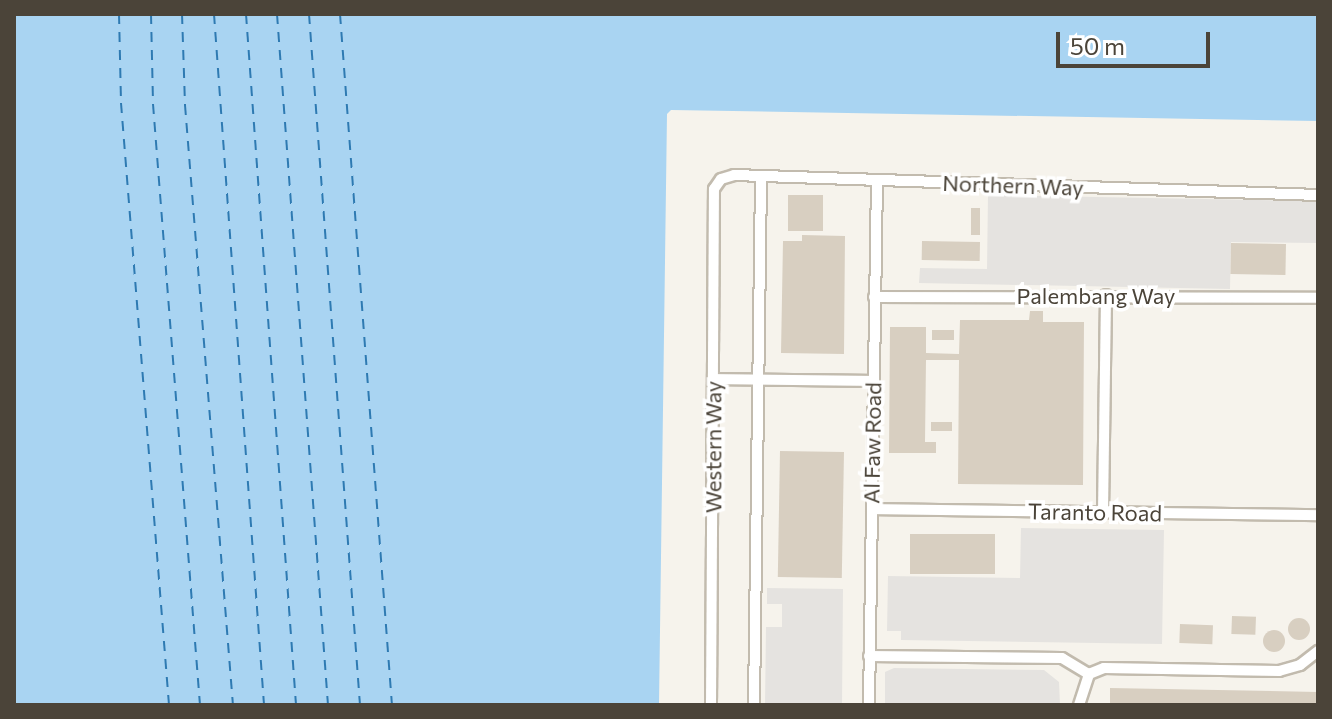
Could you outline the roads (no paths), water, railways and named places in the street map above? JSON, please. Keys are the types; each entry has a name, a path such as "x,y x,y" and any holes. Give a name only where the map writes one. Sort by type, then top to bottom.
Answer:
{"lane":[{"name":"Northern Way","path":"714,189 727,176 761,176 1318,195"},
{"path":"754,705 761,176"},
{"name":"Al Faw Road","path":"869,705 877,181"},
{"name":"Western Way","path":"711,705 714,189"},
{"path":"1103,512 1106,295"},
{"name":"Palembang Way","path":"874,297 1106,295 1318,298"},
{"path":"713,379 873,381"},
{"name":"Taranto Road","path":"872,509 1318,515"},
{"path":"1089,674 1104,668 1279,671 1300,665 1318,651"},
{"path":"869,656 1062,658 1089,674"},
{"path":"1079,705 1089,674"}],"water":[{"path":"14,14 1318,14 1318,121 671,110 667,114 659,705 14,705"}]}
